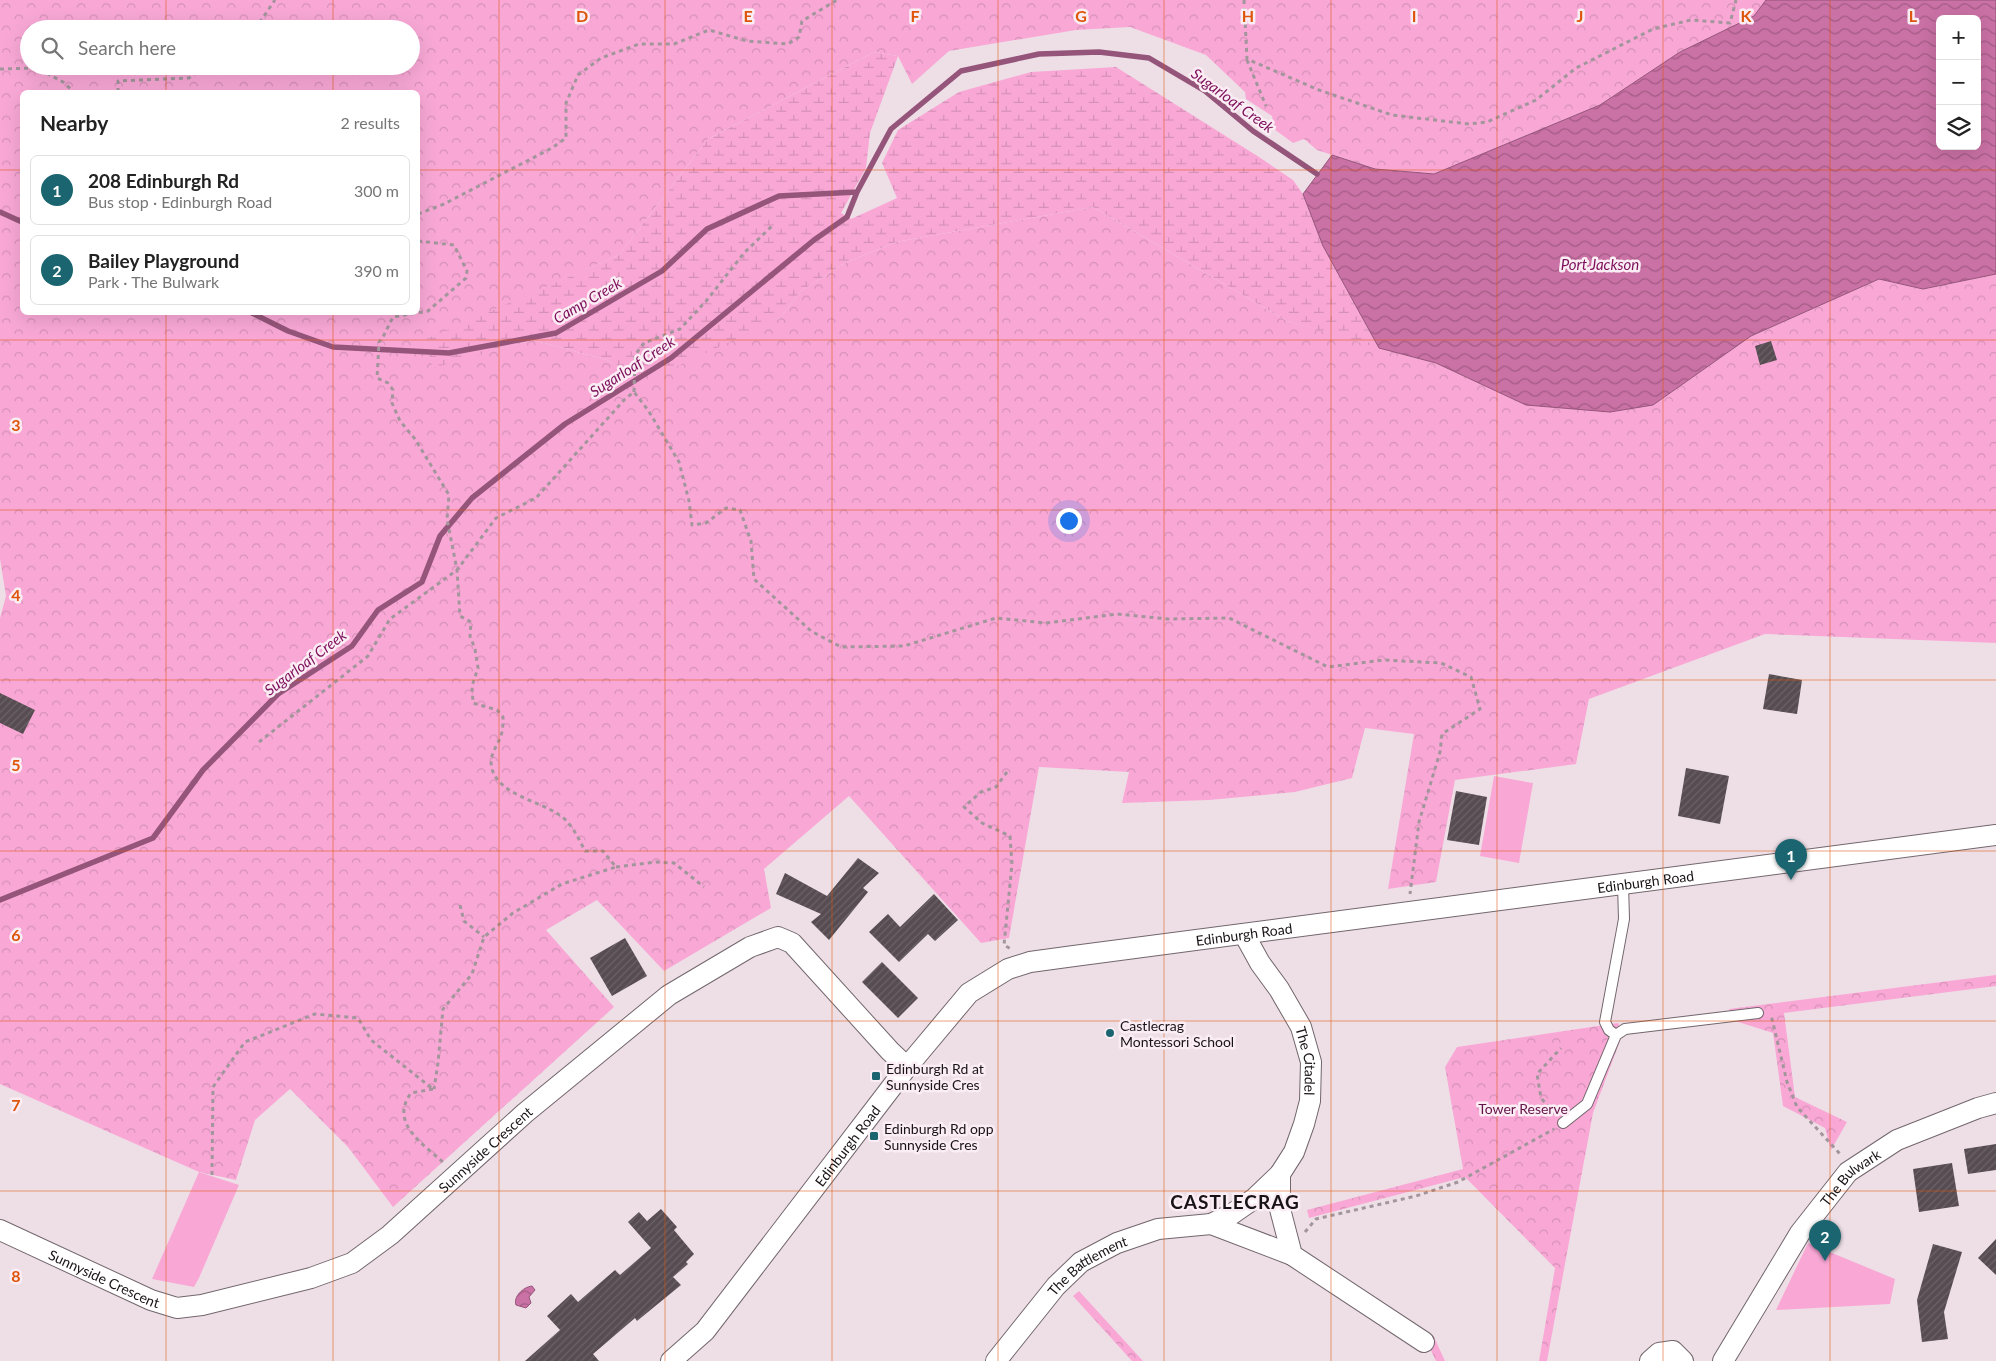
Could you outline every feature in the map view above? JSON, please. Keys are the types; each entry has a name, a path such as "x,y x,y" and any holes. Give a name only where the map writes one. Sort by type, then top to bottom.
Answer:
{"street":[{"name":"Edinburgh Road","path":"671,1361 705,1331 907,1068 969,993 1008,970 1030,962 1996,835"},
{"name":"The Citadel","path":"1244,934 1260,964 1279,989 1301,1027 1310,1062 1310,1101 1304,1124 1294,1152 1280,1174"},
{"name":"Sunnyside Crescent","path":"0,1230 151,1300 177,1308 202,1305 311,1278 352,1263 390,1235 525,1113 669,995 750,947 778,937 792,943 907,1068"},
{"name":"The Bulwark","path":"1723,1361 1800,1233 1848,1172 1897,1140 1978,1108 1996,1103"},
{"name":"The Battlement","path":"996,1361 1056,1286 1081,1262 1117,1243 1158,1230 1211,1224 1232,1214 1255,1198 1280,1174"},
{"path":"1280,1174 1280,1209 1285,1231 1286,1250 1424,1342"},
{"name":"The Battlement","path":"1211,1224 1286,1250"},
{"path":"1650,1361 1659,1353 1673,1351 1683,1361"}],"lane":[{"path":"1616,1035 1609,1030 1605,1022 1624,919 1623,884"},
{"path":"1563,1123 1587,1104 1616,1035 1625,1029 1758,1013"}],"path":[{"path":"261,20 275,0"},
{"path":"420,213 444,204 552,148 566,138 566,103 578,75 601,58 639,44 674,44 709,30 747,40 788,44 799,37 802,21 837,0"},
{"path":"1244,0 1247,59 1266,106"},
{"path":"1247,59 1319,90 1392,115 1469,124 1487,122 1536,100 1576,68 1653,30 1691,20 1730,23 1736,0"},
{"path":"0,69 20,68"},
{"path":"50,75 63,82 72,90"},
{"path":"118,90 118,81 189,78 193,75"},
{"path":"772,226 744,253 707,300 680,329 644,343 635,355 634,392 648,410 680,462 689,501 692,525 706,523 726,508 740,510 751,541 754,579 811,631 841,647 904,646 996,618 1046,623 1117,614 1168,619 1229,618 1328,667 1384,660 1441,663 1472,678 1480,708 1442,734 1440,752 1419,822 1408,912"},
{"path":"420,241 454,245 467,271 466,278 428,311 420,312"},
{"path":"405,315 393,317 379,342 376,378 388,383 393,390 392,403 400,421 415,439 449,494 447,519 457,570 460,616 471,622 470,636 475,649 478,668 472,686 473,703 497,710 503,717 502,734 492,752 492,768 500,783 526,799 558,814 570,824 585,851 603,850 616,867"},
{"path":"259,742 368,656 390,619 457,570 496,518 536,498 625,399 634,392"},
{"path":"1007,772 996,787 981,792 964,808 982,823 1010,836 1012,864 1004,945 1030,962"},
{"path":"434,1089 443,1009 472,974 484,938 513,913 562,884 616,867 656,862 674,863 704,887"},
{"path":"460,905 464,921 484,938"},
{"path":"1758,1013 1772,1019 1787,1082 1797,1107 1853,1168"},
{"path":"212,1175 213,1087 244,1042 315,1014 358,1018 371,1040 434,1089"},
{"path":"1286,1250 1316,1219 1416,1196 1458,1182 1563,1123 1541,1098 1537,1074 1561,1048"},
{"path":"434,1089 411,1093 406,1100 403,1116 413,1135 457,1174"}],"green space":[{"path":"0,0 1766,0 1754,16 1680,52 1600,105 1434,174 1375,169 1317,150 1304,139 1293,143 1274,129 1272,116 1246,99 1245,92 1206,55 1130,27 1076,30 949,51 912,84 898,56 874,52 708,139 619,255 425,341 433,367 533,340 607,360 623,368 779,319 801,291 845,263 896,242 1093,207 1287,321 1436,363 1468,378 1653,405 1751,336 1879,279 1923,289 1996,274 1996,643 1765,634 1589,699 1576,764 1455,780 1436,882 1388,889 1414,734 1365,728 1352,778 1295,792 1209,800 1122,803 1129,772 1039,767 1009,938 981,943 849,796 764,869 771,908 664,971 597,900 546,930 614,1007 393,1207 348,1147 290,1089 255,1120 236,1180 199,1172 0,1084 0,618 6,596 0,559"},
{"path":"874,52 898,56 870,133 866,168 841,213 851,219 897,198 882,163 898,130 959,92 1031,72 1116,67 1293,180 1303,194 1323,246 1379,348 1287,321 1093,207 896,242 845,263 801,291 779,319 671,369 623,368 607,360 533,340 433,368 424,340 619,255 708,139"},
{"path":"1494,776 1533,783 1519,863 1480,856"},
{"path":"1996,975 1996,986 1784,1013 1795,1097 1847,1122 1831,1150 1825,1128 1783,1106 1773,1033 1732,1020 1729,1009"},
{"name":"Tower Reserve","path":"1618,1023 1623,1033 1593,1113 1547,1361 1539,1361 1555,1268 1465,1177 1309,1218 1307,1210 1463,1169 1445,1067 1457,1047"},
{"path":"199,1172 239,1185 199,1278 194,1287 152,1279"},
{"path":"1808,1243 1895,1279 1890,1304 1776,1310"},
{"path":"1079,1291 1143,1361 1132,1361 1073,1296"},
{"path":"1434,1337 1445,1361 1436,1361 1426,1340"}],"water":[{"name":"Port Jackson","path":"1766,0 1996,0 1996,274 1923,289 1879,279 1751,336 1653,405 1610,412 1526,405 1436,363 1379,348 1323,246 1303,194 1332,155 1375,169 1434,174 1600,105 1680,52 1754,16"},
{"path":"532,1286 535,1290 529,1297 531,1303 526,1308 516,1305 516,1299 520,1293 525,1288"}],"building":[{"path":"1771,341 1777,360 1760,365 1755,346"},
{"path":"1769,674 1802,680 1797,714 1763,709"},
{"path":"0,693 35,710 23,734 0,723"},
{"path":"1686,768 1729,776 1720,824 1678,816"},
{"path":"1456,791 1487,797 1479,845 1447,840"},
{"path":"858,858 879,873 863,888 868,892 829,940 811,922 821,914 776,894 785,873 827,896"},
{"path":"934,894 958,920 935,941 928,934 899,962 869,932 888,914 900,927"},
{"path":"625,938 647,976 612,996 590,958"},
{"path":"882,962 918,998 898,1018 862,982"},
{"path":"1996,1144 1996,1170 1968,1174 1964,1149"},
{"path":"1952,1163 1959,1206 1919,1212 1913,1169"},
{"path":"661,1209 677,1227 674,1230 694,1254 686,1262 688,1264 673,1277 681,1285 637,1321 635,1318 593,1354 599,1361 525,1361 560,1330 547,1316 571,1294 578,1302 615,1270 620,1275 651,1248 628,1222 639,1212 647,1221"},
{"path":"1996,1239 1996,1275 1978,1258"},
{"path":"1933,1244 1962,1252 1944,1312 1948,1339 1922,1342 1917,1300"}],"waterway":[{"name":"Sugarloaf Creek","path":"0,900 153,838 203,770 278,694 352,646 378,610 422,582 440,536 472,498 565,424 671,358 814,240 847,217 857,192 891,129 961,71 1039,54 1099,52 1149,58 1205,91 1253,131 1317,174"},
{"name":"Camp Creek","path":"256,315 288,331 333,347 449,353 556,333 662,271 707,229 779,196 857,192"},
{"name":"Camp Creek","path":"0,212 20,221"}],"place":[{"name":"208 Edinburgh Rd","path":"1791,880"},
{"name":"Castlecrag Montessori School","path":"1110,1033"},
{"name":"Edinburgh Rd at Sunnyside Cres","path":"876,1076"},
{"name":"Edinburgh Rd opp Sunnyside Cres","path":"874,1136"},
{"name":"Bailey Playground","path":"1825,1261"}],"district":[{"name":"CASTLECRAG","path":"1235,1201"}]}
